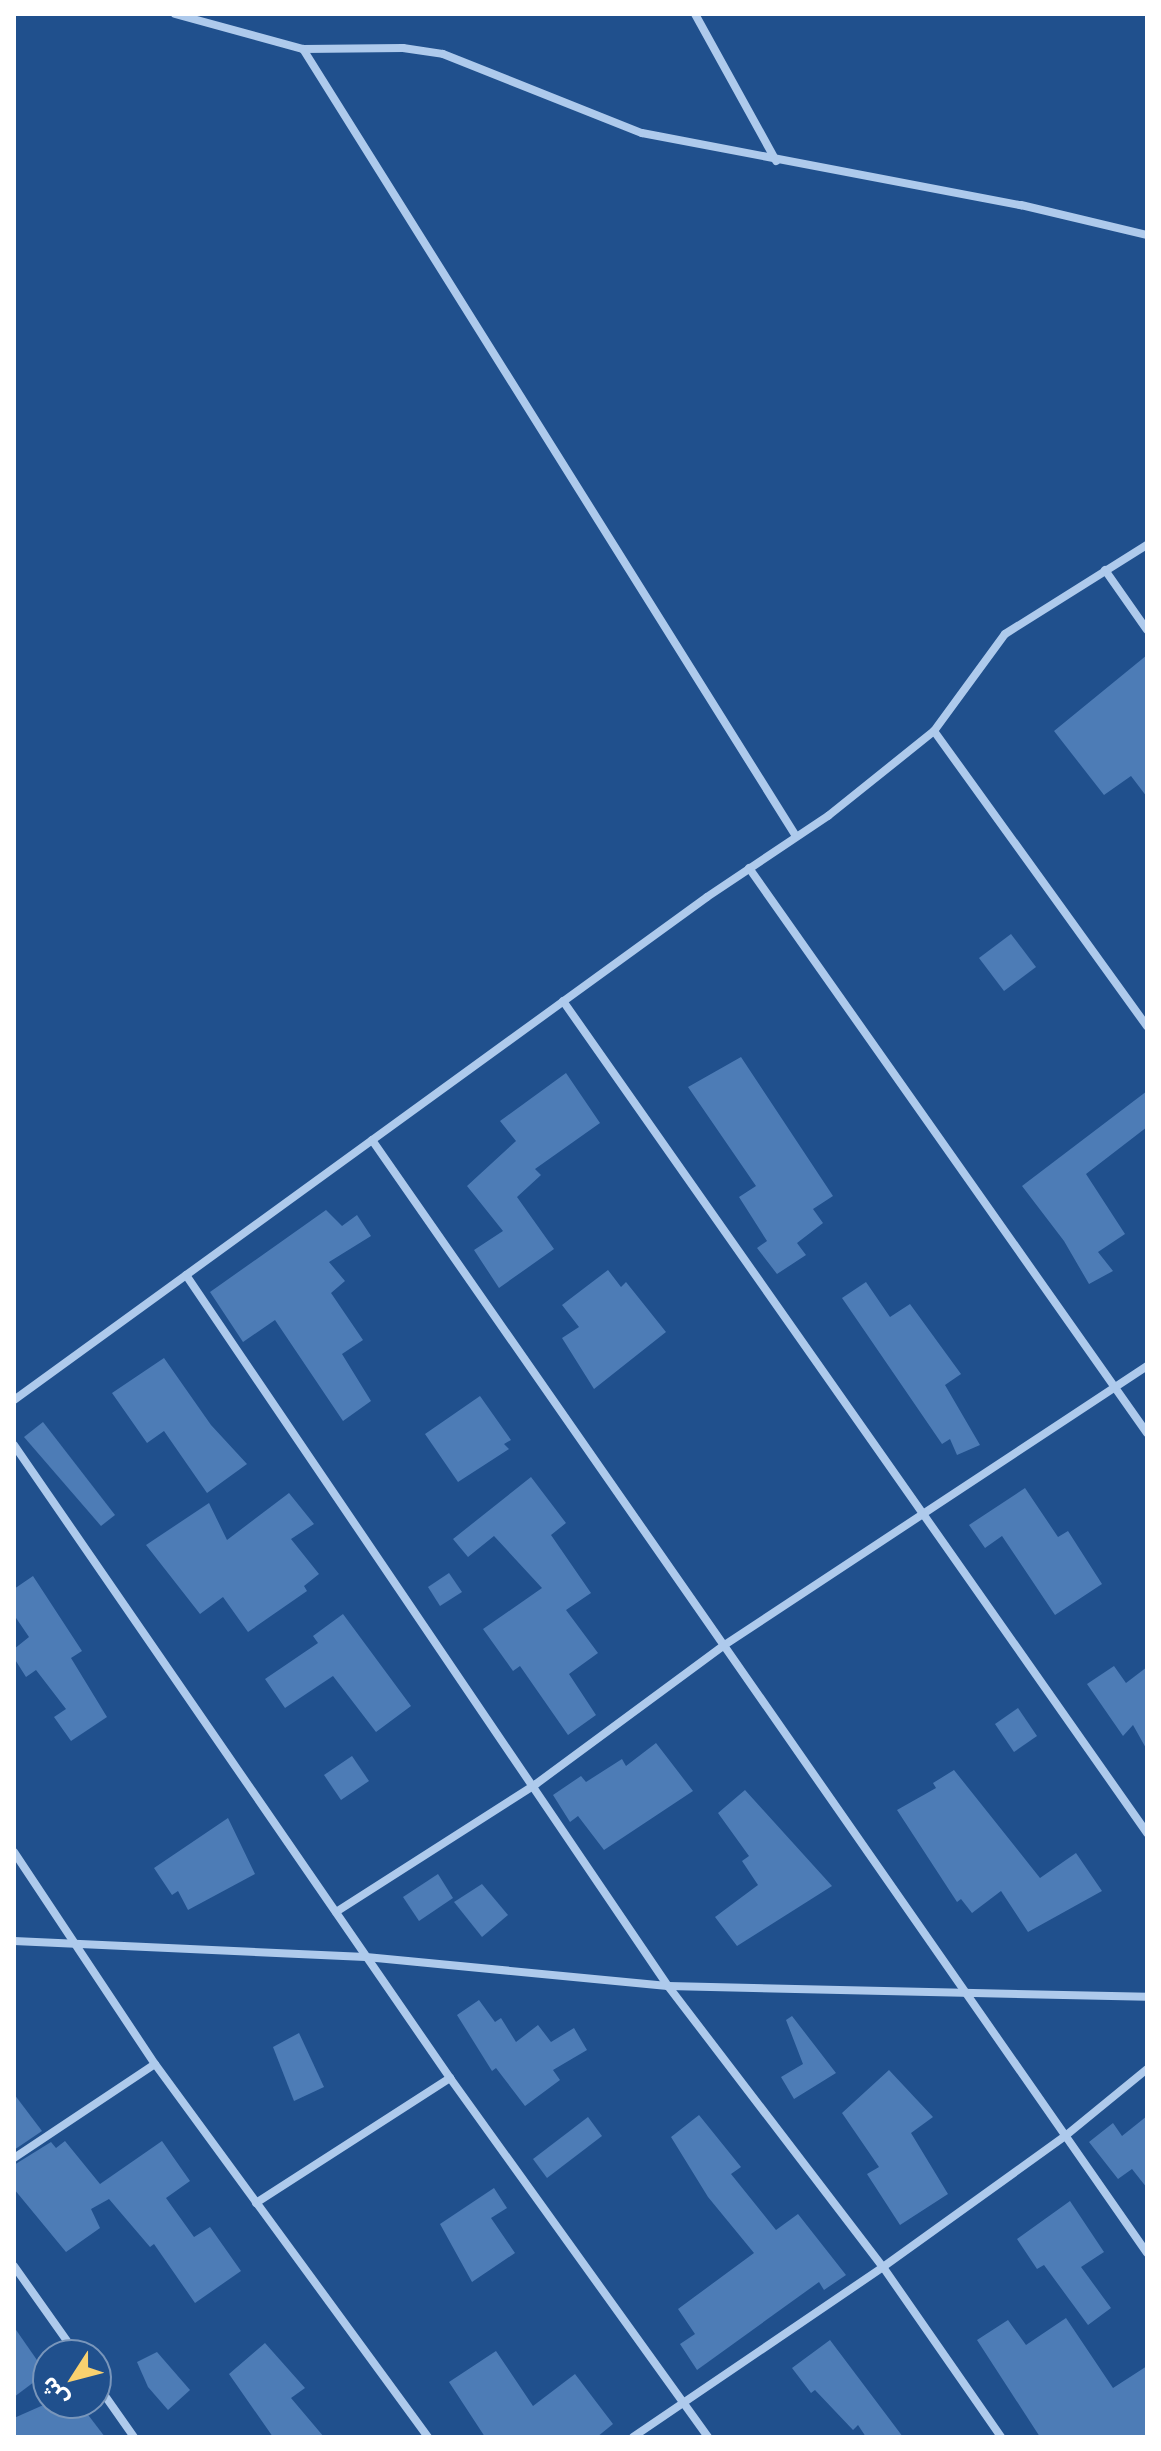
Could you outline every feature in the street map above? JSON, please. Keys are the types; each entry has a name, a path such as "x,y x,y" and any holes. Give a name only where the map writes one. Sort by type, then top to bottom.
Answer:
{"street":[{"path":"175,14 303,49 403,48 443,54 642,133 776,161 1021,205 1147,235"},
{"path":"695,14 776,161"},
{"path":"303,49 796,836"},
{"path":"14,1400 563,1001 796,836 934,731 1005,634 1147,545"},
{"path":"1105,570 1147,630"},
{"path":"934,731 1147,1026"},
{"path":"749,868 1147,1433"},
{"path":"563,1001 921,1516 1147,1833"},
{"path":"372,1140 1147,2253"},
{"path":"186,1275 536,1784 668,1986 883,2267 1001,2437"},
{"path":"336,1912 536,1784 723,1646 1147,1366"},
{"path":"14,1445 450,2078 708,2437"},
{"path":"14,1852 155,2064 428,2437"},
{"path":"14,1941 75,1941 366,1957 668,1986 968,1996 1147,1997"},
{"path":"14,2158 155,2064"},
{"path":"633,2437 883,2267 1064,2137 1147,2069"},
{"path":"256,2203 450,2078"},
{"path":"14,2266 66,2339"},
{"path":"112,2406 134,2437"}],"building":[{"path":"1147,655 1147,797 1131,776 1104,795 1054,731"},
{"path":"1011,934 1036,967 1004,991 979,958"},
{"path":"741,1057 833,1196 813,1209 823,1223 797,1243 806,1255 777,1274 757,1248 767,1241 739,1197 756,1186 688,1087"},
{"path":"566,1073 600,1123 535,1169 541,1175 517,1197 554,1249 499,1288 474,1250 503,1231 467,1186 516,1141 500,1121"},
{"path":"1147,1091 1147,1127 1086,1174 1125,1234 1098,1252 1113,1271 1089,1284 1064,1241 1022,1186"},
{"path":"326,1210 342,1226 357,1215 371,1236 329,1262 345,1281 331,1293 363,1340 342,1354 371,1401 343,1421 275,1320 243,1342 210,1292"},
{"path":"608,1270 621,1287 626,1282 666,1332 594,1389 562,1338 579,1327 562,1305"},
{"path":"866,1282 890,1317 910,1304 961,1374 945,1385 980,1445 957,1455 950,1439 942,1444 842,1298"},
{"path":"164,1358 211,1425 247,1464 207,1493 164,1431 147,1443 112,1393"},
{"path":"480,1396 511,1440 504,1444 509,1449 458,1482 425,1434"},
{"path":"43,1422 115,1515 101,1526 24,1437"},
{"path":"531,1477 566,1523 551,1535 591,1593 566,1610 598,1653 569,1674 596,1715 568,1735 520,1666 513,1671 483,1629 542,1588 494,1536 468,1557 453,1539"},
{"path":"1025,1488 1058,1537 1068,1531 1102,1584 1055,1615 1002,1536 985,1548 969,1525"},
{"path":"289,1493 314,1524 291,1539 319,1574 304,1586 307,1591 248,1632 223,1597 200,1614 146,1545 209,1503 227,1540"},
{"path":"449,1573 462,1592 440,1606 428,1587"},
{"path":"33,1576 82,1651 71,1658 107,1717 71,1741 54,1717 66,1709 36,1670 26,1677 14,1658 14,1649 29,1637 14,1615 14,1589"},
{"path":"343,1614 411,1706 376,1732 333,1676 285,1708 265,1679 318,1643 313,1636"},
{"path":"1114,1666 1126,1683 1147,1667 1147,1750 1133,1725 1123,1736 1087,1684"},
{"path":"1018,1708 1037,1736 1014,1752 995,1724"},
{"path":"656,1743 693,1791 604,1850 578,1816 570,1822 553,1795 581,1776 586,1782 622,1759 626,1766"},
{"path":"352,1756 369,1781 341,1800 324,1775"},
{"path":"954,1770 1040,1878 1076,1853 1102,1891 1028,1932 1001,1891 972,1913 961,1899 957,1902 897,1810 936,1788 933,1783"},
{"path":"745,1790 832,1886 737,1946 715,1917 758,1885 742,1861 749,1856 718,1813"},
{"path":"228,1818 255,1874 188,1910 178,1891 172,1895 154,1868"},
{"path":"438,1874 453,1898 419,1921 403,1897"},
{"path":"482,1884 508,1915 482,1937 454,1902"},
{"path":"479,2000 495,2022 501,2018 516,2042 538,2025 551,2042 574,2028 587,2050 553,2070 560,2080 525,2106 496,2068 492,2071 457,2015"},
{"path":"792,2016 836,2073 794,2099 781,2077 803,2064 786,2020"},
{"path":"299,2033 324,2087 294,2101 273,2047"},
{"path":"889,2070 933,2117 911,2133 948,2194 900,2225 867,2174 879,2167 842,2113"},
{"path":"14,2094 42,2131 14,2150"},
{"path":"699,2115 741,2167 731,2174 776,2230 798,2214 846,2275 824,2290 819,2282 697,2370 680,2344 695,2334 678,2309 754,2253 708,2197 671,2137"},
{"path":"1147,2116 1147,2188 1132,2169 1118,2179 1089,2142 1113,2123 1122,2136"},
{"path":"588,2117 602,2136 547,2178 533,2159"},
{"path":"65,2141 100,2184 162,2141 190,2181 166,2198 194,2237 210,2227 241,2271 195,2303 154,2244 150,2247 109,2199 91,2209 100,2228 66,2252 14,2189 14,2165 51,2142 56,2148"},
{"path":"494,2188 507,2208 491,2218 515,2253 472,2282 440,2224"},
{"path":"1070,2201 1104,2252 1081,2267 1111,2308 1088,2325 1044,2265 1037,2269 1017,2239"},
{"path":"1066,2318 1113,2388 1147,2366 1147,2437 1040,2437 977,2340 1008,2320 1026,2345"},
{"path":"14,2327 32,2353 32,2384 14,2397"},
{"path":"830,2340 903,2437 866,2437 858,2425 853,2430 815,2390 811,2393 792,2368"},
{"path":"265,2343 305,2388 291,2398 324,2437 273,2437 229,2374"},
{"path":"496,2351 533,2406 575,2374 613,2424 597,2437 485,2437 449,2382"},
{"path":"157,2352 190,2390 168,2410 148,2387 137,2362"},
{"path":"32,2410 32,2419 91,2419 105,2437 14,2437 14,2418"}]}
